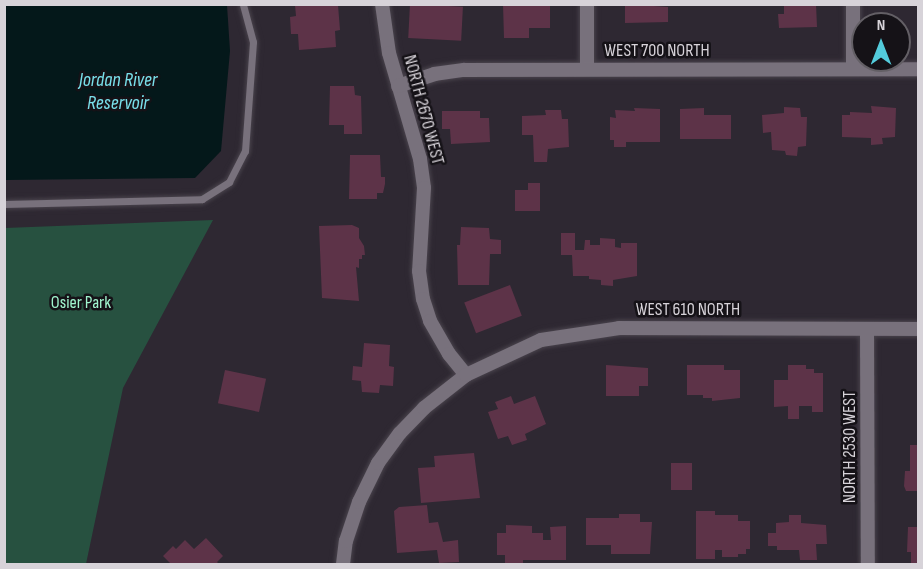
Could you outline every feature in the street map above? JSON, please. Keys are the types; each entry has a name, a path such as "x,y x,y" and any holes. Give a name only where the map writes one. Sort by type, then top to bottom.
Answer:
{"street":[{"name":"NORTH 2670 WEST","path":"382,4 389,53 420,159 423,188 419,271 423,299 430,321 444,346 466,375"},
{"path":"587,4 587,69"},
{"name":"WEST 700 NORTH","path":"398,86 434,74 464,70 851,69"},
{"name":"WEST 610 NORTH","path":"466,375 541,340 619,328 918,329"},
{"name":"NORTH 2530 WEST","path":"867,329 868,564"},
{"path":"343,564 346,542 359,502 378,463 400,433 424,408 466,375"}],"lane":[{"path":"4,204 202,199 230,182 245,151 253,42 243,4"}],"green space":[{"name":"Osier Park","path":"213,220 123,388 86,564 5,564 5,228"}],"water":[{"name":"Jordan River Reservoir","path":"4,5 227,5 230,51 221,151 195,178 5,180"}],"building":[{"path":"410,4 463,7 461,41 408,38"},
{"path":"503,4 550,4 550,28 529,28 529,38 504,38"},
{"path":"625,4 668,7 668,22 625,23"},
{"path":"784,4 816,4 817,27 779,28 778,14 784,14"},
{"path":"295,5 338,5 340,30 335,31 336,47 299,50 298,34 291,34 290,17 296,16"},
{"path":"330,86 354,86 355,95 361,96 362,134 344,134 344,125 329,125"},
{"path":"871,106 896,108 895,137 882,138 883,144 871,145 871,138 842,137 842,115 850,115 850,112 872,113"},
{"path":"784,107 800,108 801,117 807,117 806,146 798,147 797,156 786,155 785,151 772,150 771,132 763,133 762,115 784,113"},
{"path":"634,108 660,109 660,142 626,142 626,147 614,147 614,140 610,140 610,117 616,118 615,110 635,111"},
{"path":"704,108 704,115 731,115 731,139 680,139 680,109"},
{"path":"545,110 561,110 562,119 568,119 569,147 548,149 547,162 534,162 533,135 522,135 522,116 546,115"},
{"path":"442,111 480,111 480,118 489,118 490,142 451,144 450,129 442,129"},
{"path":"350,155 380,155 381,177 385,177 385,184 383,193 377,193 377,199 349,199"},
{"path":"528,183 540,183 540,211 515,211 515,190 528,190"},
{"path":"352,225 359,228 359,238 364,246 365,255 359,259 359,268 356,267 359,301 322,298 319,226"},
{"path":"461,227 489,228 490,239 501,240 501,254 490,254 489,285 458,285 457,245 460,245"},
{"path":"561,233 575,233 575,250 584,250 585,240 590,240 590,245 600,245 600,238 615,239 615,247 621,248 621,243 637,243 637,276 613,280 613,286 601,285 601,280 589,279 589,276 573,276 572,255 561,255"},
{"path":"510,285 522,316 476,333 464,303"},
{"path":"364,343 390,345 389,366 394,367 393,386 380,385 379,393 362,392 361,381 352,380 353,366 362,367"},
{"path":"606,365 648,368 648,386 639,386 639,396 606,396"},
{"path":"687,365 724,365 724,370 740,370 740,398 712,401 712,398 703,398 703,395 687,395"},
{"path":"788,365 806,365 806,369 814,369 814,373 823,373 823,412 812,412 812,406 799,406 799,419 788,419 788,406 774,407 774,380 788,380"},
{"path":"225,370 266,379 259,412 218,403"},
{"path":"511,396 514,404 535,396 546,424 525,434 527,440 512,445 508,436 498,439 488,412 498,409 495,402"},
{"path":"910,445 918,445 918,491 906,491 904,486 905,471 910,471"},
{"path":"474,453 480,498 421,503 418,468 435,467 434,456"},
{"path":"671,463 692,463 692,490 671,490"},
{"path":"427,505 429,523 438,522 443,542 458,540 459,562 439,563 437,550 397,553 394,511 399,507"},
{"path":"696,511 715,511 715,515 738,515 738,521 750,521 750,549 746,549 746,554 738,554 738,557 722,557 722,550 715,550 715,559 696,559"},
{"path":"619,514 640,514 640,522 652,522 650,554 611,554 611,545 586,545 586,518 619,518"},
{"path":"789,515 801,515 801,523 826,525 827,544 816,544 817,560 800,560 799,550 777,550 777,546 768,546 768,533 776,533 776,523 789,522"},
{"path":"506,525 532,526 532,533 543,533 543,540 551,540 550,527 566,526 566,560 523,560 523,563 505,563 505,555 497,555 497,533 506,533"},
{"path":"908,527 918,527 918,564 911,563 911,552 907,552"},
{"path":"206,538 223,556 217,562 219,564 171,564 163,556 173,546 176,549 185,540 194,549"}]}
